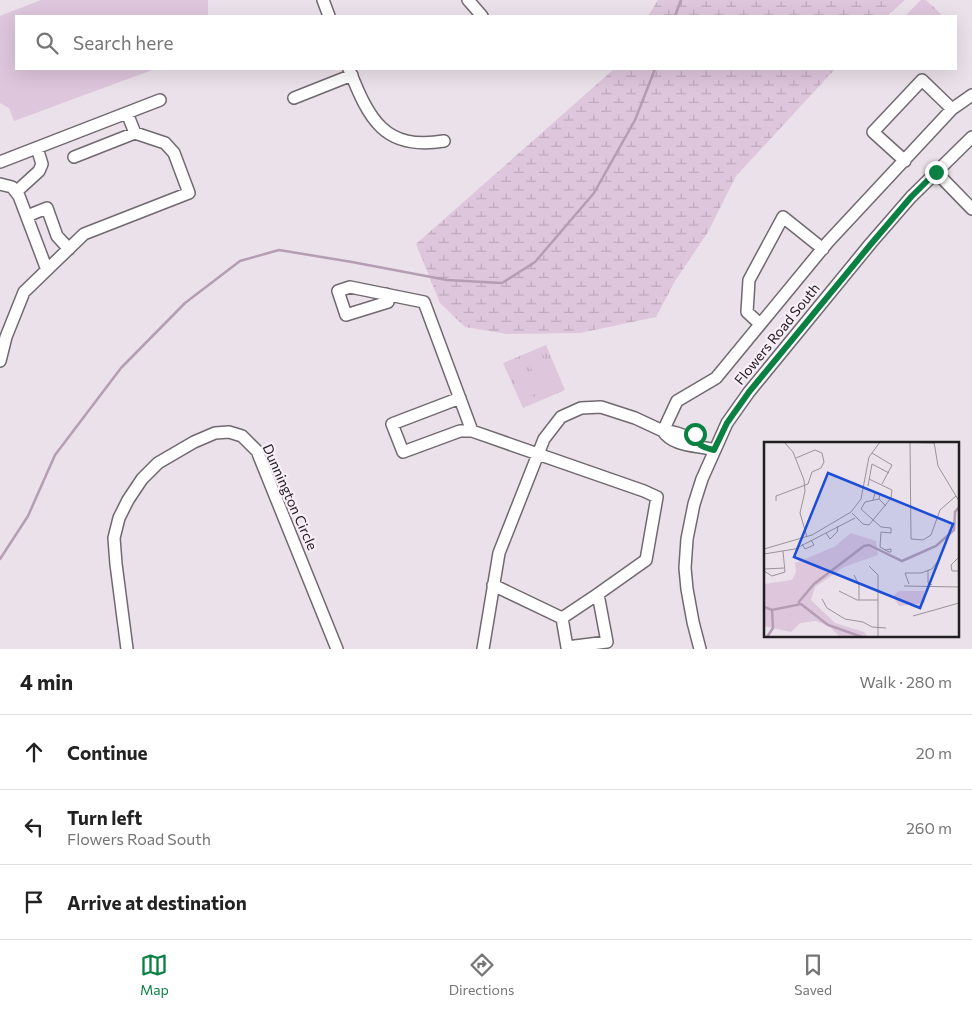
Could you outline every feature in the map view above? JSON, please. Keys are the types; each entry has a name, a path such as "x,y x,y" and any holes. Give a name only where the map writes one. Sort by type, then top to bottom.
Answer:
{"street":[{"path":"323,0 329,15"},
{"path":"468,0 481,15"},
{"path":"294,98 351,72 364,105 383,129 405,141 419,143 444,141"},
{"path":"905,161 873,132 922,80 952,109"},
{"path":"665,426 677,401 716,378 822,249 952,109 972,95"},
{"path":"0,162 160,100"},
{"path":"127,113 135,133"},
{"path":"0,361 6,337 24,292 84,234 189,193 174,153 165,144 135,133 74,156"},
{"name":"Flowers Road South","path":"700,649 687,589 687,539 694,504 714,450 727,423 749,392 911,197 972,137"},
{"path":"16,192 39,171 42,164 37,148"},
{"path":"936,172 972,209"},
{"path":"0,184 12,187 19,196 47,270"},
{"path":"27,216 47,208 57,236 69,249"},
{"path":"760,324 747,312 749,280 783,217 822,249"},
{"path":"386,294 424,302 472,431"},
{"path":"460,398 392,424 403,452 460,431 472,431 657,497 646,560 562,618"},
{"path":"483,649 499,553 544,439 561,417 582,408 601,407 695,434 698,444 714,450"},
{"name":"Dunnington Circle","path":"127,649 114,538 119,518 142,479 158,463 194,442 215,433 229,432 242,436 256,451 337,649"},
{"path":"494,585 562,618"},
{"path":"562,618 567,648 607,642 598,594"}],"green space":[{"path":"41,0 208,0 208,15 15,15 15,70 152,70 14,121 9,108 0,103 0,16"},
{"path":"658,0 905,0 888,15 649,15"},
{"path":"921,0 926,0 942,15 906,15"},
{"path":"613,70 834,70 736,176 708,232 675,281 656,317 580,333 507,334 465,327 440,303 416,244"},
{"path":"546,345 565,390 523,408 503,363"},
{"path":"541,353 556,385 541,391 527,359"},
{"path":"523,361 537,393 523,400 508,368"}],"waterway":[{"path":"675,15 681,0"},
{"path":"0,559 28,516 55,455 121,368 185,303 240,261 279,250 447,280 502,283 535,262 594,193 635,120 655,70"}],"route":[{"path":"695,434 696,441 700,446 714,450 727,423 749,392 871,244 911,197 936,172"}]}
